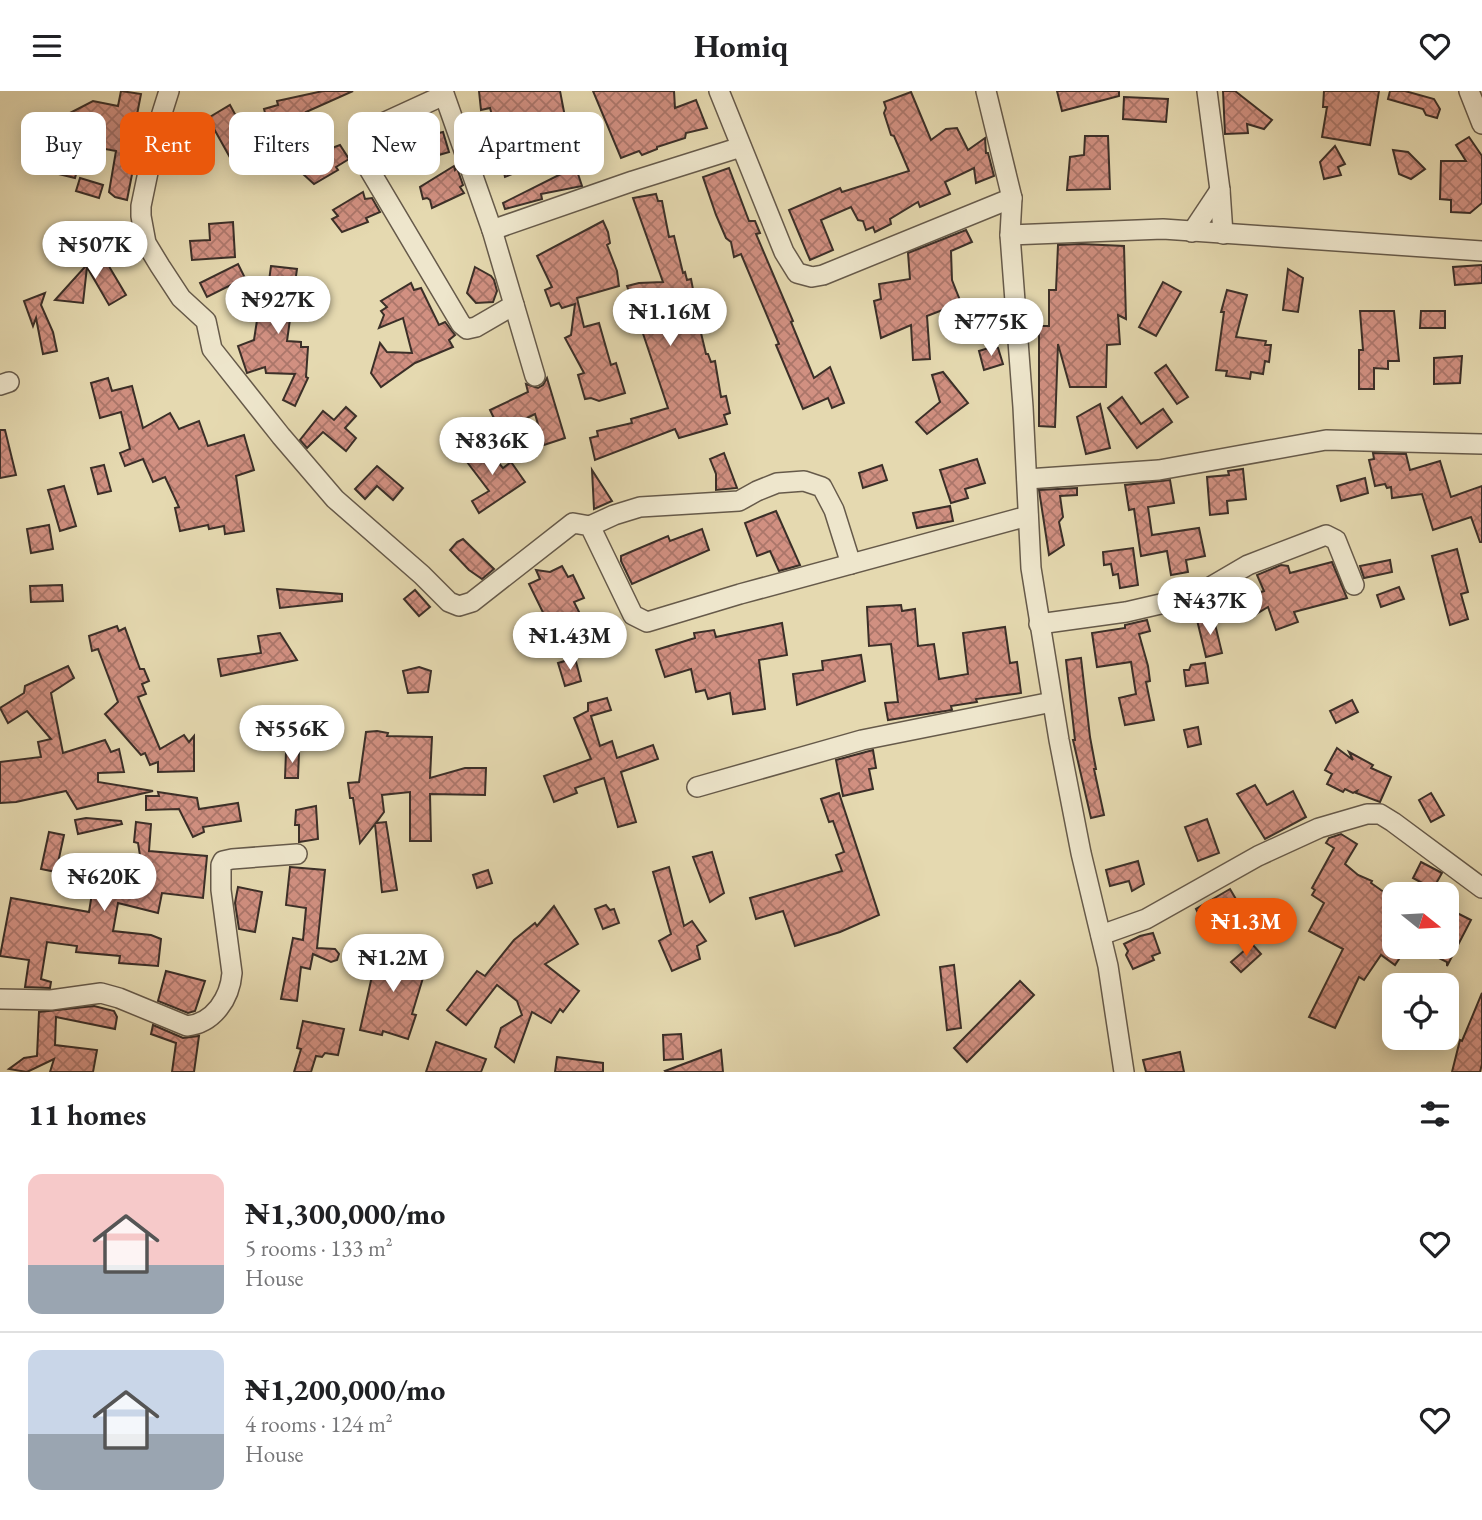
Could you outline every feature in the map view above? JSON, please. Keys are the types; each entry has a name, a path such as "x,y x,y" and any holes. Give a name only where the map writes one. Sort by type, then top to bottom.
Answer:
{"street":[{"path":"169,91 157,129 141,206 146,243 181,298 206,321 212,349 281,436 335,499 422,575 449,603 459,606 472,602 573,523 590,526 640,507 739,501 777,483 804,481 822,487 834,510 851,564"},
{"path":"719,91 784,252 797,273 812,277 834,270 1012,198"},
{"path":"986,91 1012,198 1010,235 1031,568 1052,702 1081,853 1108,967 1124,1072"},
{"path":"1207,91 1223,234"},
{"path":"1469,91 1482,124"},
{"path":"514,305 476,327 467,329 461,324 363,159 360,139 370,129 443,93 492,230 535,376"},
{"path":"492,230 741,147"},
{"path":"1192,232 1220,190"},
{"path":"1010,235 1163,229 1482,251"},
{"path":"1027,479 1159,470 1326,440 1482,444"},
{"path":"590,526 633,615 647,622 1028,516"},
{"path":"1039,624 1126,611 1195,596 1248,565 1326,535 1336,540 1354,585"},
{"path":"697,786 862,740 1052,702"},
{"path":"1101,935 1146,919 1258,856 1294,839 1319,828 1367,814 1380,814 1393,822 1482,888"},
{"path":"0,999 51,1000 101,993 187,1026 198,1024 222,1006 231,986 221,865 232,859 297,854"}],"building":[{"path":"121,91 141,94 137,112 120,112 120,175 132,175 127,200 115,197 109,192 116,151 106,149 106,112 72,112 93,101 118,106"},
{"path":"323,91 353,91 306,112 265,112 264,109 278,105 277,101"},
{"path":"479,91 560,91 564,112 491,112 490,108 481,110"},
{"path":"593,91 674,91 675,108 696,100 707,128 686,133 685,138 642,155 639,151 621,158"},
{"path":"1057,91 1119,91 1119,96 1062,111"},
{"path":"1223,91 1235,91 1272,120 1264,129 1247,124 1248,133 1225,134"},
{"path":"1324,91 1379,91 1370,145 1322,137 1327,107 1323,107"},
{"path":"1390,91 1405,91 1434,99 1440,109 1437,118 1426,115 1423,109 1388,99"},
{"path":"911,92 931,140 946,129 957,128 968,150 985,138 986,153 994,176 976,183 974,168 945,182 950,194 920,207 918,202 890,219 891,224 875,232 873,227 866,230 863,221 858,220 851,207 821,220 833,250 810,260 789,210 840,188 842,192 909,171 894,136 891,135 884,113 884,102"},
{"path":"1124,97 1168,99 1166,122 1123,119"},
{"path":"230,105 234,112 229,112 229,156 215,131 215,114"},
{"path":"443,132 449,152 440,155 440,133"},
{"path":"1085,136 1108,136 1110,189 1067,190 1070,157 1084,155"},
{"path":"1469,137 1482,156 1482,203 1470,213 1451,212 1451,200 1440,199 1441,161 1466,161 1456,145"},
{"path":"340,145 348,160 336,167 338,170 334,172 334,147"},
{"path":"1335,146 1345,164 1338,167 1341,175 1324,179 1320,162"},
{"path":"1393,150 1408,152 1425,169 1411,179 1399,174"},
{"path":"454,166 454,175 459,175 463,185 460,187 464,193 432,208 430,200 423,199 420,187"},
{"path":"729,168 749,221 755,221 760,233 756,234 814,378 830,367 844,403 832,408 828,398 803,409 741,254 734,257 731,242 726,238 716,215 703,177"},
{"path":"304,175 329,175 314,184"},
{"path":"559,175 578,175 582,186 541,194 542,199 505,209 503,203"},
{"path":"80,178 103,185 99,198 76,191"},
{"path":"363,192 365,199 372,198 380,212 366,218 368,222 342,232 332,219 338,216 333,210"},
{"path":"656,194 658,201 662,201 669,237 674,236 683,273 685,272 687,280 691,279 698,315 703,314 707,331 701,333 706,354 711,362 715,361 721,397 726,396 730,413 724,415 727,424 679,438 675,429 595,460 590,438 598,436 597,431 632,423 631,419 668,408 627,286 663,282 633,198"},
{"path":"603,221 608,232 610,243 607,245 617,271 619,286 577,298 584,327 599,323 611,365 616,363 625,393 599,401 585,399 578,375 584,373 565,338 571,335 575,304 562,308 559,303 551,306 545,290 552,287 537,256"},
{"path":"233,222 235,257 192,260 190,241 210,240 209,224"},
{"path":"966,230 972,242 951,251 952,280 961,303 927,316 930,359 913,360 911,325 881,338 874,301 881,299 879,284 910,279 908,253"},
{"path":"1058,245 1124,246 1126,319 1118,315 1120,344 1107,345 1106,387 1070,387 1058,344 1055,427 1039,426 1039,326 1049,326 1049,290 1056,290"},
{"path":"102,248 113,257 107,263 126,295 109,305 87,267 83,303 55,300"},
{"path":"238,264 245,278 207,297 200,283"},
{"path":"1482,265 1482,283 1455,285 1453,267"},
{"path":"271,266 297,269 287,341 301,342 301,347 308,347 308,378 295,406 283,400 295,374 266,373 265,367 247,373 238,346 254,340 259,307 264,318"},
{"path":"475,267 494,280 497,291 493,302 476,303 467,293"},
{"path":"1288,269 1303,278 1298,312 1283,310"},
{"path":"1163,282 1181,292 1156,336 1139,327"},
{"path":"411,283 414,290 421,288 439,325 445,322 455,335 449,340 453,347 415,363 381,387 371,373 380,343 387,352 412,353 403,318 379,328 384,315 381,311 387,307 381,301"},
{"path":"1227,290 1247,295 1236,337 1266,341 1265,345 1271,345 1269,362 1265,361 1263,374 1251,372 1250,379 1226,376 1227,371 1216,370 1224,312 1221,312"},
{"path":"45,293 41,305 53,332 57,351 43,354 36,318 33,326 24,301"},
{"path":"1360,311 1394,311 1399,361 1388,361 1388,369 1374,368 1374,389 1359,389 1359,350 1363,350"},
{"path":"1421,311 1445,311 1445,328 1420,328"},
{"path":"998,348 1003,364 984,370 979,351"},
{"path":"1462,356 1460,383 1434,384 1434,358"},
{"path":"1166,365 1188,397 1177,404 1155,373"},
{"path":"943,372 968,403 927,434 916,422 940,402 932,375"},
{"path":"108,378 112,391 132,386 143,428 170,413 179,429 199,421 208,446 244,435 254,470 236,476 244,531 225,534 224,526 209,529 208,525 180,531 175,508 179,507 165,477 153,482 143,459 125,466 120,453 130,449 121,412 100,418 91,383"},
{"path":"547,378 565,438 544,445 535,414 500,431 490,410 528,392 526,384 538,388"},
{"path":"1122,397 1141,424 1163,409 1172,422 1137,448 1108,408"},
{"path":"1100,404 1110,448 1086,454 1077,417"},
{"path":"346,407 356,416 345,428 356,438 346,451 323,432 307,448 300,440 323,411 334,420"},
{"path":"0,430 5,430 16,475 0,478"},
{"path":"483,443 503,468 511,462 525,482 479,513 472,501 489,491 464,458"},
{"path":"724,453 737,488 716,490 716,474 710,459"},
{"path":"1373,453 1406,454 1410,470 1440,461 1451,497 1482,486 1482,542 1471,517 1433,530 1422,494 1392,498 1391,487 1387,488 1385,484 1375,486 1369,460 1374,459"},
{"path":"977,459 985,483 965,489 968,498 951,503 940,470"},
{"path":"104,465 111,491 98,494 91,468"},
{"path":"882,465 887,480 863,488 859,473"},
{"path":"377,466 403,488 393,500 377,486 365,499 355,489"},
{"path":"1243,469 1246,499 1227,501 1228,513 1210,515 1207,477 1229,475 1228,471"},
{"path":"592,470 612,501 594,509"},
{"path":"1365,478 1368,493 1341,501 1337,486"},
{"path":"1170,480 1174,503 1148,507 1152,535 1199,528 1205,556 1186,560 1188,572 1171,575 1167,551 1141,556 1134,509 1129,510 1125,485"},
{"path":"64,486 76,526 60,531 48,490"},
{"path":"1077,488 1077,495 1060,496 1063,517 1059,522 1064,545 1049,555 1039,490"},
{"path":"950,506 953,521 917,528 913,513"},
{"path":"776,511 800,565 779,571 770,551 757,556 745,523"},
{"path":"49,525 53,549 31,553 27,529"},
{"path":"702,529 709,550 632,584 621,556 668,536 670,541"},
{"path":"463,539 494,569 482,579 450,550"},
{"path":"1133,548 1138,585 1120,588 1118,574 1113,575 1111,564 1104,565 1103,552"},
{"path":"1457,549 1468,592 1461,594 1468,619 1450,625 1432,556"},
{"path":"1390,560 1392,572 1364,578 1360,566"},
{"path":"1332,562 1347,598 1294,612 1298,622 1276,630 1268,607 1253,616 1247,596 1264,591 1257,575 1281,565 1288,566 1290,573"},
{"path":"562,566 568,577 573,575 584,598 574,602 584,622 555,637 529,584 540,579 536,570 550,572"},
{"path":"62,585 63,601 31,602 30,586"},
{"path":"1399,587 1404,599 1381,607 1377,595"},
{"path":"277,589 342,594 342,601 280,608"},
{"path":"415,590 430,607 419,616 404,599"},
{"path":"901,605 902,611 915,609 918,646 934,644 939,679 968,674 963,633 1005,627 1010,663 1017,662 1021,693 976,699 977,702 951,706 952,710 888,720 885,703 898,702 891,644 869,646 867,607"},
{"path":"1213,616 1222,653 1206,657 1197,620"},
{"path":"1147,620 1150,631 1139,634 1148,666 1150,681 1146,682 1154,720 1125,725 1119,698 1136,694 1131,662 1097,667 1092,633 1125,628 1125,625"},
{"path":"782,623 787,655 759,660 765,709 733,714 730,693 708,699 705,690 696,692 691,669 665,677 656,650 695,638 694,633 714,630 716,637"},
{"path":"117,626 119,631 125,628 140,669 144,669 149,681 142,684 146,694 138,697 160,749 184,735 189,742 194,736 194,771 158,772 158,762 150,765 145,753 141,755 105,714 118,702 98,649 92,651 89,636"},
{"path":"280,633 297,660 221,676 218,659 261,653 258,636"},
{"path":"861,655 865,681 797,705 793,674 823,670 822,661"},
{"path":"575,658 581,681 565,686 558,663"},
{"path":"1081,658 1094,769 1104,815 1091,818 1073,740 1066,660"},
{"path":"1205,663 1208,683 1186,686 1184,670 1189,670 1191,665"},
{"path":"68,666 74,678 51,693 63,753 105,740 111,752 119,749 124,772 98,773 98,782 153,791 77,809 66,791 0,803 0,762 41,757 38,742 51,739 27,711 8,723 0,708 24,693 25,686"},
{"path":"419,667 431,671 428,692 408,693 403,671"},
{"path":"607,698 611,710 591,716 600,746 612,741 617,758 653,745 658,759 621,772 636,822 618,827 604,778 575,788 577,793 554,802 544,776 591,759 574,718 588,711 588,703"},
{"path":"1352,700 1358,712 1336,723 1330,711"},
{"path":"1198,727 1201,744 1188,747 1184,730"},
{"path":"366,732 388,733 387,736 432,737 430,778 465,768 486,768 485,795 430,794 431,841 410,841 410,792 382,795 384,812 376,823 386,822 397,890 382,892 375,824 360,843 348,783 359,782"},
{"path":"1337,748 1353,760 1349,752 1373,765 1371,768 1391,777 1380,802 1356,793 1357,791 1353,793 1345,789 1343,792 1327,784 1332,774 1325,770"},
{"path":"873,750 876,768 869,769 873,789 843,796 836,760"},
{"path":"286,752 299,752 298,778 285,778"},
{"path":"1255,785 1267,805 1293,791 1306,817 1265,839 1237,794"},
{"path":"158,792 197,798 199,809 238,803 241,821 203,827 204,832 193,837 179,809 146,810 146,796 159,796"},
{"path":"839,793 879,915 840,932 795,946 783,911 756,919 750,898 842,871 836,855 844,852 833,821 829,822 821,799"},
{"path":"1431,793 1444,815 1431,822 1419,800"},
{"path":"316,806 318,839 299,842 299,825 295,825 296,810"},
{"path":"86,818 121,821 122,824 78,834 75,820"},
{"path":"1207,819 1219,853 1198,861 1185,827"},
{"path":"136,822 151,824 149,851 207,856 203,898 162,893 158,913 118,903 113,931 151,935 161,939 158,966 119,963 120,956 76,952 77,946 47,942 41,979 51,982 50,988 25,987 29,960 0,956 11,898 89,912 94,881 126,886 129,897 131,879 143,874 138,843 134,842"},
{"path":"49,832 64,835 56,872 41,869"},
{"path":"1341,834 1357,844 1345,864 1382,891 1382,956 1364,980 1359,977 1335,1028 1309,1017 1343,949 1309,931 1324,903 1312,895 1315,890 1312,888 1334,848 1326,843 1329,838"},
{"path":"712,852 724,893 710,902 693,857"},
{"path":"1138,861 1144,884 1132,891 1129,881 1110,886 1106,870"},
{"path":"1421,862 1442,873 1437,882 1420,882 1413,878"},
{"path":"290,867 325,870 317,948 335,949 339,954 337,960 331,962 313,954 310,969 301,967 297,1001 281,999 293,938 303,940 306,908 286,905"},
{"path":"669,867 684,926 692,921 706,941 697,946 700,959 672,971 659,941 671,934 653,872"},
{"path":"488,870 492,883 477,888 473,875"},
{"path":"238,887 262,892 255,932 239,929 235,903"},
{"path":"1230,889 1237,901 1202,921 1196,909"},
{"path":"606,905 610,910 614,909 619,923 603,929 595,909"},
{"path":"554,906 578,944 545,964 579,991 563,1012 560,1009 551,1023 532,1012 514,1062 495,1047 501,1028 522,1015 517,1001 497,985 466,1025 447,1010 477,971 485,976 514,940 535,923 537,926"},
{"path":"1460,914 1471,920 1460,941"},
{"path":"1153,933 1160,953 1152,956 1154,960 1133,969 1124,944"},
{"path":"1252,944 1261,954 1241,972 1231,962"},
{"path":"378,949 420,958 418,966 426,968 412,1014 416,1015 408,1039 383,1031 382,1035 360,1030"},
{"path":"1387,959 1399,959 1395,965"},
{"path":"954,965 961,1028 947,1030 940,967"},
{"path":"166,971 205,981 195,1011 188,1013 158,1001"},
{"path":"1020,981 1034,995 967,1062 954,1048"},
{"path":"1482,993 1480,1072 1452,1072 1460,1040 1462,1041"},
{"path":"94,1006 114,1011 117,1017 115,1029 56,1017 55,1045 97,1050 93,1072 50,1072 54,1059 27,1072 9,1069 24,1058 37,1056 39,1012"},
{"path":"303,1021 344,1029 338,1055 325,1053 322,1057 316,1056 311,1072 294,1072 301,1049 297,1048"},
{"path":"153,1025 183,1038 199,1036 194,1072 172,1072 176,1043 151,1034"},
{"path":"681,1034 683,1059 664,1060 663,1035"},
{"path":"436,1042 486,1059 481,1072 426,1072"},
{"path":"721,1050 723,1072 665,1071"},
{"path":"1180,1052 1184,1072 1146,1072 1143,1060"},
{"path":"557,1057 603,1063 603,1072 555,1072"}]}
